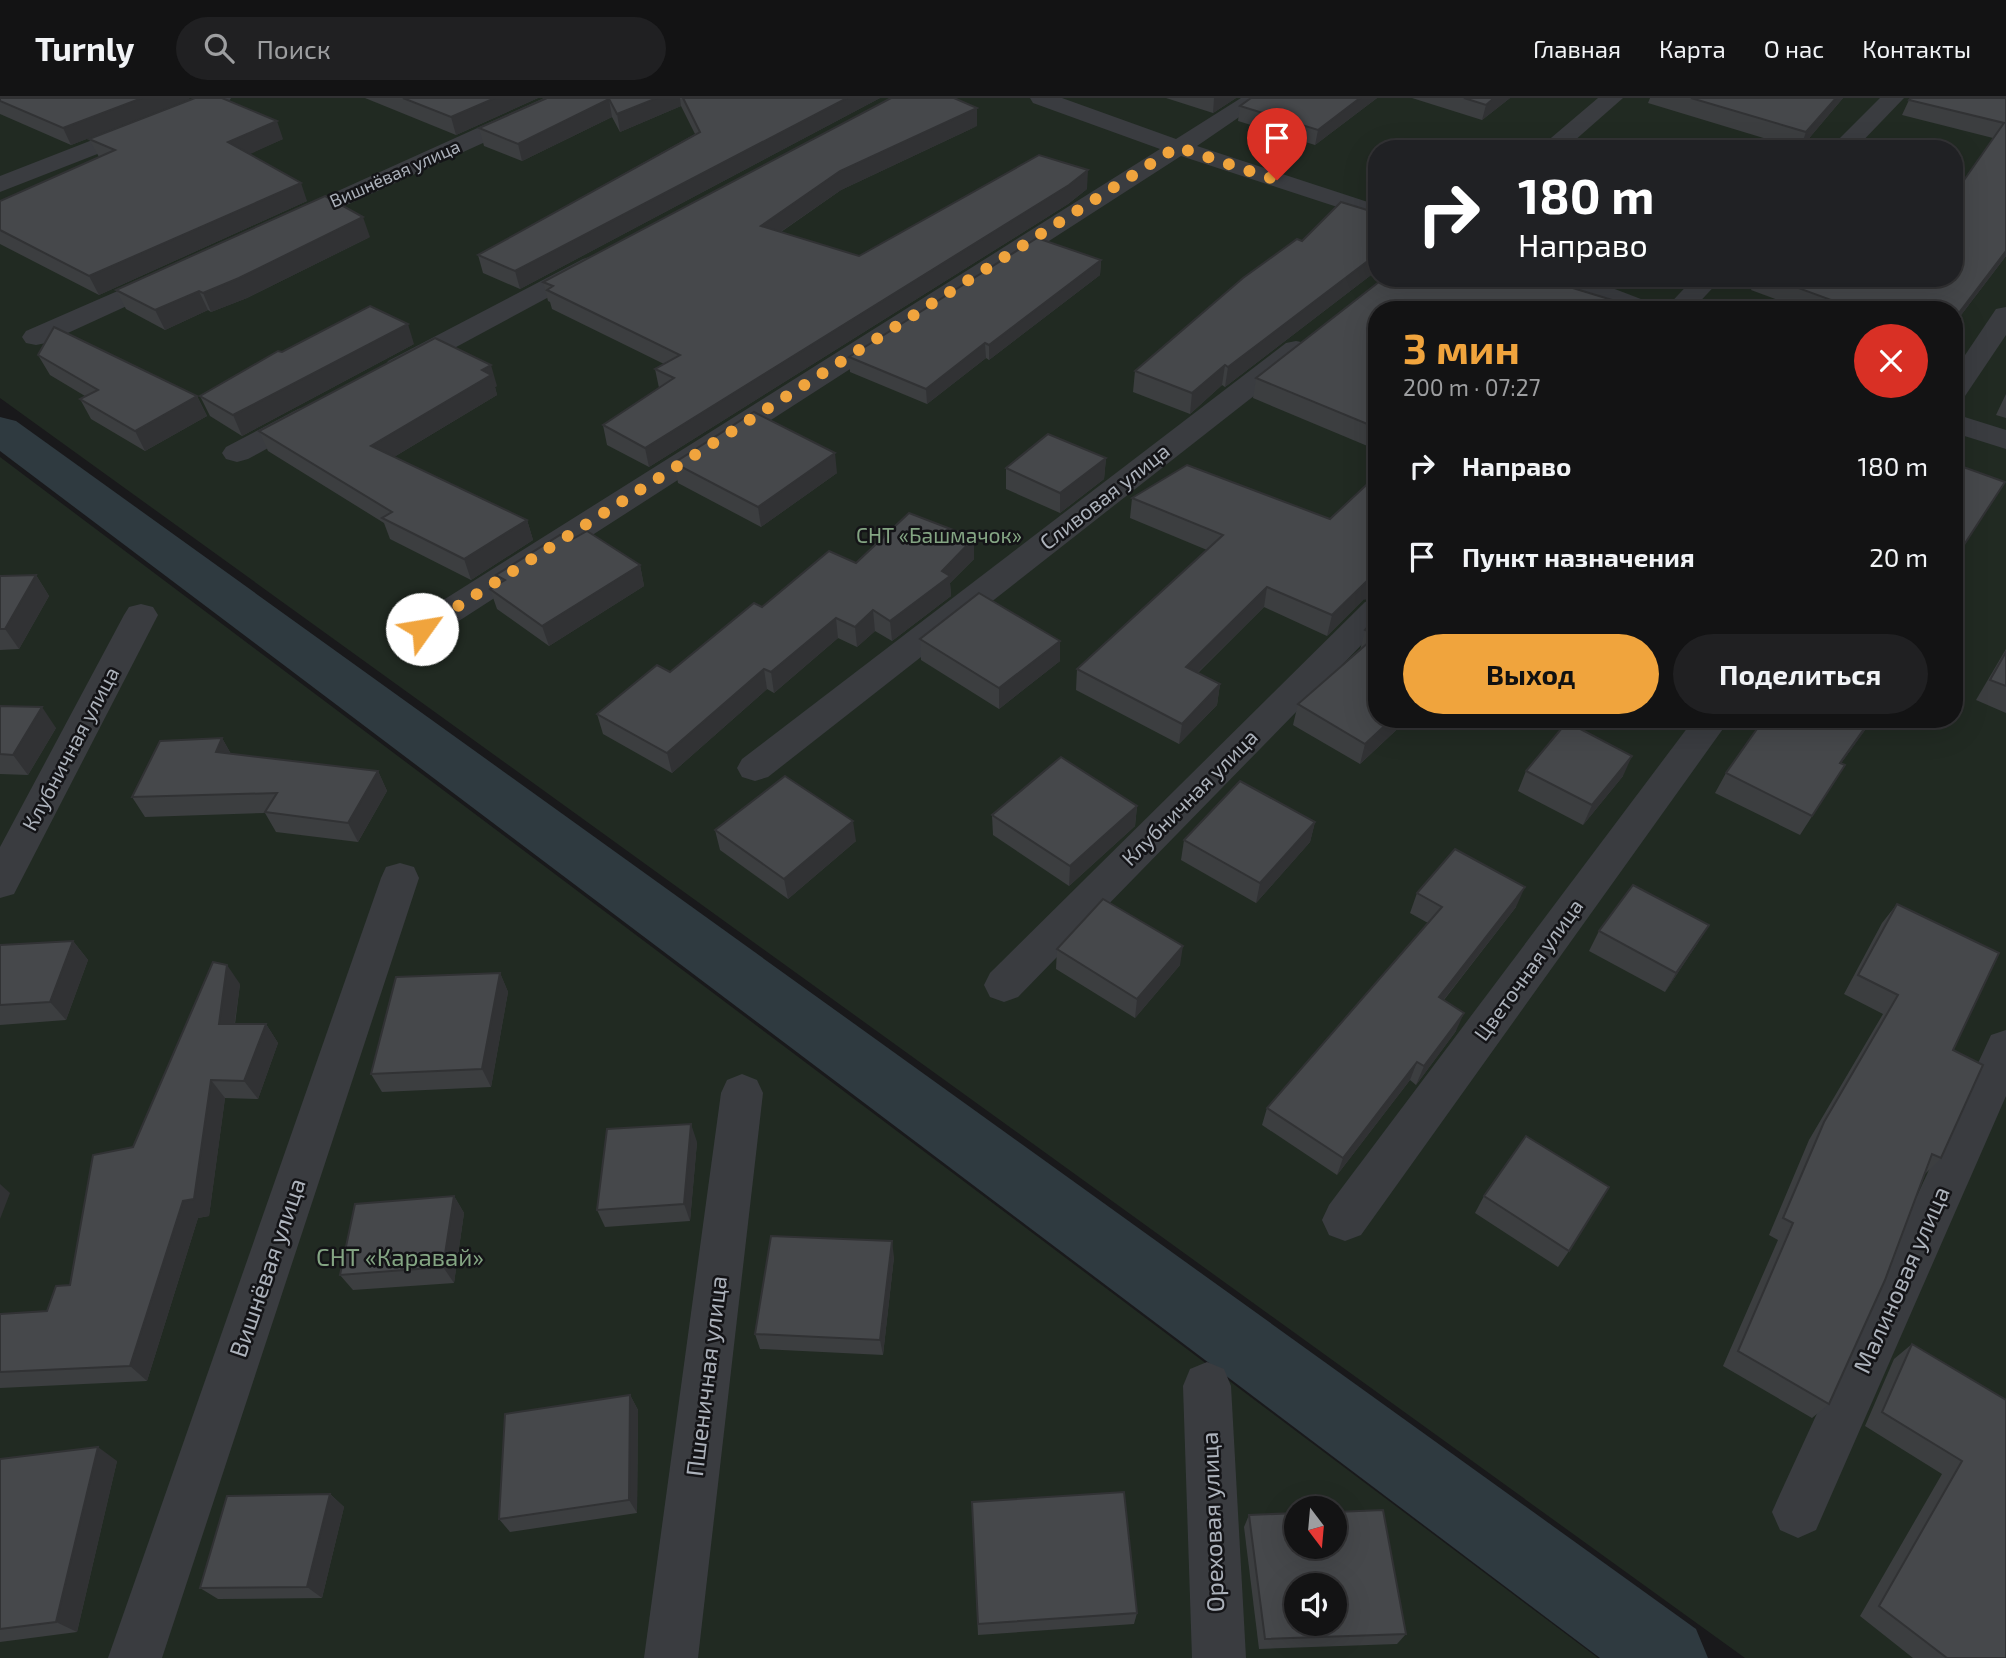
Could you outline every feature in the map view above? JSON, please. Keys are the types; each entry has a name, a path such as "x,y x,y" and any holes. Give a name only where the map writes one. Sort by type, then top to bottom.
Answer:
{"street":[{"path":"0,185 220,98"},
{"name":"Вишнёвая улица","path":"262,234 563,98"},
{"path":"1041,98 1177,147 1368,210"},
{"path":"422,629 1256,98"},
{"path":"1561,140 1612,98"},
{"path":"1850,140 1893,98"},
{"path":"372,381 619,249"},
{"path":"36,337 187,269"},
{"path":"1585,287 1621,301"},
{"path":"1686,301 1700,287"},
{"path":"1963,378 2006,315"},
{"name":"Сливовая улица","path":"755,768 1322,329"},
{"path":"237,453 335,400"},
{"path":"1963,425 2006,440"},
{"name":"Клубничная улица","path":"0,883 141,615"},
{"name":"Клубничная улица","path":"1004,985 1368,619"},
{"name":"Цветочная улица","path":"1345,1220 1706,728"},
{"name":"Вишнёвая улица","path":"135,1658 400,877"},
{"name":"Малиновая улица","path":"1798,1512 2006,1048"},
{"name":"Пшеничная улица","path":"671,1658 742,1093"},
{"name":"Ореховая улица","path":"1207,1386 1219,1658"}],"green space":[{"name":"СНТ «Башмачок»","path":"0,98 2006,98 2006,1658 1745,1658 0,398"},
{"name":"СНТ «Каравай»","path":"0,457 1598,1658 0,1658"}],"building":[{"path":"0,98 142,98 63,128 0,101"},
{"path":"195,98 222,98 277,121 228,142 301,183 89,276 0,230 0,201 115,150 89,139"},
{"path":"403,98 495,98 451,117"},
{"path":"547,98 657,98 617,114 609,99 518,144 479,128"},
{"path":"683,98 847,98 515,271 478,255 700,132"},
{"path":"891,98 954,98 977,108 840,171 761,226 859,256 1039,155 1088,170 1069,185 645,448 603,425 674,378 655,369 680,355 547,290 553,286 543,282"},
{"path":"1251,98 1360,98 1318,130 1240,106"},
{"path":"1464,98 1494,98 1486,105"},
{"path":"1691,98 1836,98 1806,132"},
{"path":"2006,98 2006,251 1963,307 1963,301 1834,301 1796,287 1963,287 1963,182 2004,123 1909,100"},
{"path":"325,196 363,217 239,278 155,310 116,290"},
{"path":"1341,202 1368,210 1368,261 1228,367 1225,365 1192,393 1135,371 1243,278 1297,239 1302,241"},
{"path":"1037,238 1101,260 926,389 849,357"},
{"path":"1372,287 1570,287 1615,301 1368,301 1368,424 1256,378"},
{"path":"370,306 408,324 233,415 200,396 278,351 282,352"},
{"path":"54,327 197,396 135,431 80,399 98,390 38,355"},
{"path":"435,338 491,365 482,370 491,375 371,446 527,520 464,559 382,518 392,512 259,431"},
{"path":"754,412 835,453 758,507 674,463"},
{"path":"1048,434 1106,458 1060,493 1006,468"},
{"path":"1187,465 1330,519 1368,483 1368,580 1332,615 1267,587 1186,667 1220,684 1182,724 1077,669 1223,535 1132,498"},
{"path":"1963,467 2005,482 1963,546"},
{"path":"909,513 974,538 942,571 950,576 890,621 873,610 855,627 836,618 771,672 764,669 667,753 597,714 657,665 670,672 754,603 762,607 829,551 856,563"},
{"path":"587,531 640,565 542,626 490,589 505,580 496,575 560,535 571,540"},
{"path":"36,575 5,629 0,629 0,576"},
{"path":"979,593 1060,641 999,688 920,639"},
{"path":"1368,643 1368,728 1382,728 1365,744 1298,704"},
{"path":"2006,652 2006,686 1990,680"},
{"path":"0,706 42,707 13,755 0,754"},
{"path":"1562,728 1578,728 1632,756 1592,805 1526,771"},
{"path":"1758,728 1865,728 1840,763 1845,765 1812,816 1726,773"},
{"path":"222,738 216,752 378,771 348,823 265,812 277,793 132,797 160,741"},
{"path":"1061,757 1137,806 1070,866 992,815"},
{"path":"785,776 853,821 784,879 715,830"},
{"path":"1240,781 1315,822 1260,883 1184,840"},
{"path":"1455,849 1525,887 1439,997 1464,1013 1424,1066 1417,1062 1343,1158 1267,1108 1442,907 1417,893"},
{"path":"1633,885 1709,925 1676,973 1599,931"},
{"path":"1103,899 1183,946 1137,999 1057,949"},
{"path":"1897,904 1999,953 1953,1050 1983,1065 1941,1158 1932,1154 1885,1280 1829,1404 1738,1351 1793,1223 1783,1218 1824,1122 1898,995 1858,975"},
{"path":"73,941 50,1002 0,1005 0,945"},
{"path":"213,962 227,965 219,1024 266,1024 244,1081 211,1080 194,1199 183,1201 130,1366 0,1372 0,1314 47,1311 56,1286 70,1285 93,1155 133,1147"},
{"path":"500,973 482,1069 371,1074 396,977"},
{"path":"691,1124 684,1204 597,1210 607,1129"},
{"path":"1526,1136 1609,1187 1569,1251 1484,1196"},
{"path":"454,1196 443,1267 340,1275 355,1204"},
{"path":"771,1236 892,1241 880,1340 755,1334"},
{"path":"1912,1344 2006,1400 2006,1658 1947,1658 1879,1606 1962,1461 1882,1412"},
{"path":"630,1395 629,1500 499,1519 505,1414"},
{"path":"98,1447 56,1622 0,1629 0,1459"},
{"path":"1124,1492 1137,1613 978,1624 972,1502"},
{"path":"330,1494 307,1587 200,1588 227,1496"},
{"path":"1383,1510 1406,1634 1265,1639 1249,1515 1284,1514 1284,1559 1348,1559 1348,1511"}],"waterway":[{"path":"0,430 1667,1658"}],"route":[{"path":"422,629 1177,147 1277,180"}]}
